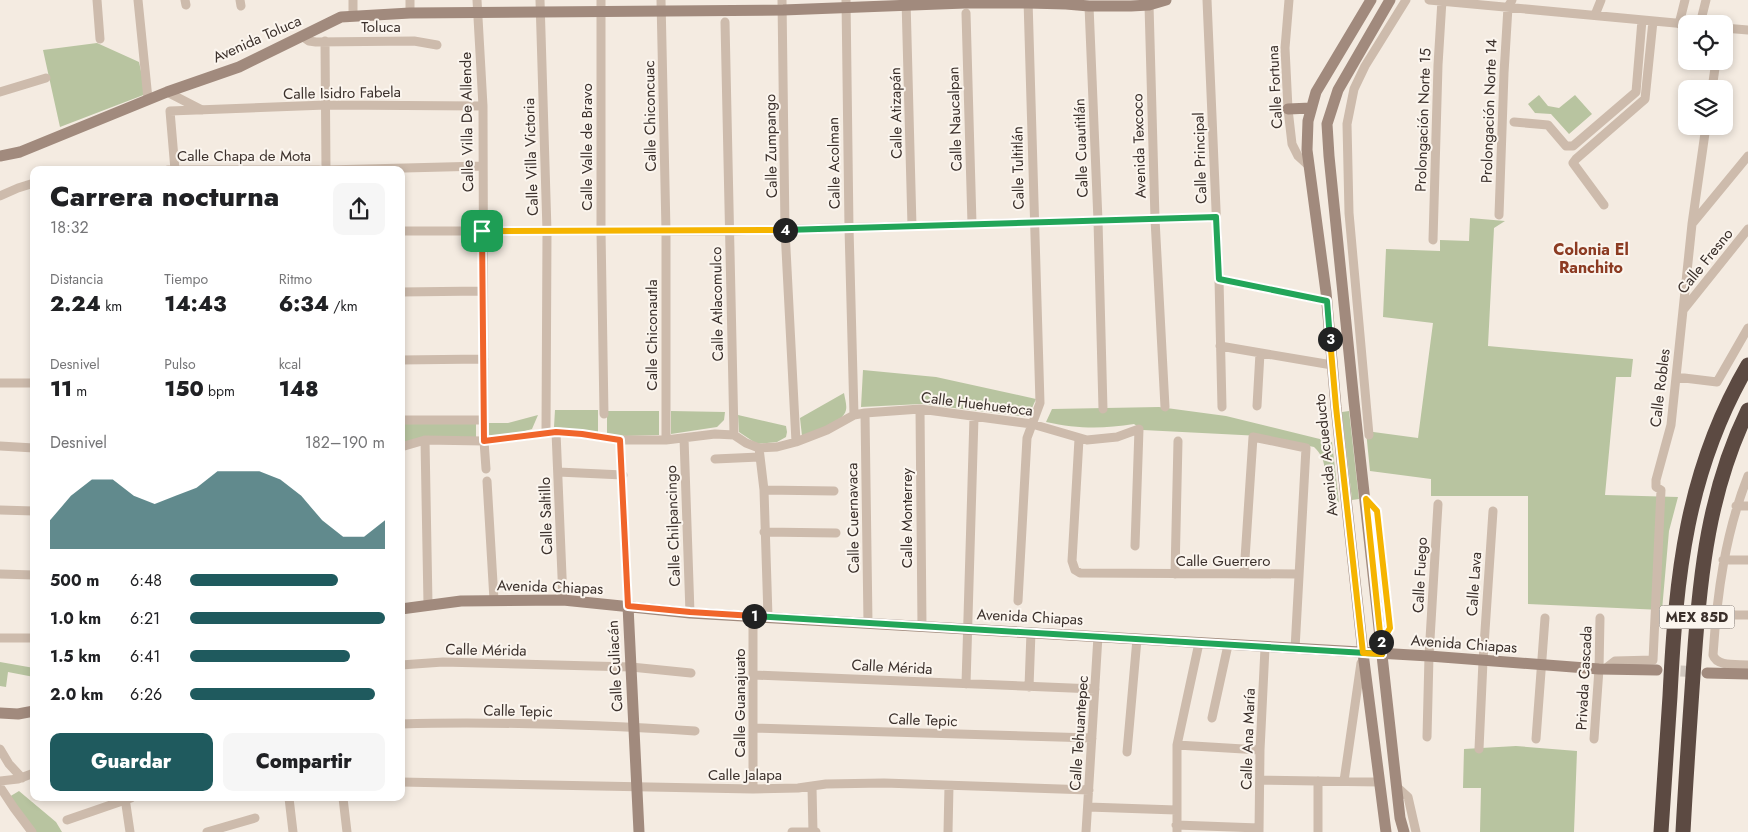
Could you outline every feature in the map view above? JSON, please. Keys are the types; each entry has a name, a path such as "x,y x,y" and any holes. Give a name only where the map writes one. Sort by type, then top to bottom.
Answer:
{"highway":[{"name":"MEX 85D","path":"1661,832 1675,608 1682,553 1690,511 1712,440 1727,403 1748,365"},
{"name":"MEX 85D","path":"1683,832 1698,608 1705,548 1718,488 1731,450 1748,410"}],"street":[{"path":"97,0 100,39"},
{"path":"138,0 148,99"},
{"path":"353,0 353,15"},
{"path":"410,0 410,13"},
{"name":"Avenida Toluca","path":"0,156 20,152 148,99 239,67 336,19 353,15 410,13 478,6 661,6 724,11 783,5 906,3 965,5 1028,1 1066,2 1089,6 1134,3 1149,5 1166,0"},
{"name":"Calle Principal","path":"1208,0 1222,408"},
{"name":"Calle Fortuna","path":"1290,0 1285,48 1292,144 1298,156 1309,166"},
{"name":"Avenida Acueducto","path":"1371,0 1316,92 1308,120 1307,150 1327,301 1336,407 1363,653 1386,832"},
{"path":"1390,0 1338,90 1328,124 1329,156 1354,402 1366,494 1400,818 1404,832"},
{"path":"1369,435 1349,213 1347,124 1354,89 1365,66 1406,0"},
{"path":"1429,0 1510,3 1595,15 1678,24"},
{"path":"1595,15 1600,0"},
{"path":"1684,15 1686,0"},
{"path":"1702,15 1706,0"},
{"name":"Calle Tultitlán","path":"1018,601 1027,438 1040,403 1028,1"},
{"name":"Prolongación Norte 15","path":"1433,240 1442,1"},
{"name":"Calle Atizapán","path":"906,3 912,226"},
{"name":"Prolongación Norte 14","path":"1499,215 1504,73 1510,3"},
{"name":"Calle Acolman","path":"846,4 854,415"},
{"name":"Calle Zumpango","path":"783,5 785,230 796,442"},
{"name":"Calle Naucalpan","path":"965,5 972,224"},
{"name":"Avenida Texcoco","path":"1149,5 1154,219 1165,407"},
{"name":"Calle Villa De Allende","path":"478,6 483,106 482,231 484,441 486,469"},
{"name":"Calle Villa Victoria","path":"540,6 548,232 546,433"},
{"name":"Calle Valle de Bravo","path":"601,6 601,231 604,414"},
{"name":"Calle Chiconcuac","path":"661,6 666,231"},
{"name":"Calle Cuautitlán","path":"1089,6 1098,221 1103,409"},
{"name":"Calle Atlacomulco","path":"724,11 734,435"},
{"path":"1514,122 1544,124 1566,146 1573,146 1636,92 1642,20"},
{"path":"1604,205 1574,166 1574,161 1644,99 1653,21"},
{"path":"1733,29 1748,30"},
{"name":"Toluca","path":"302,36 309,41 414,41 437,45"},
{"path":"325,42 327,166"},
{"path":"0,92 46,78"},
{"name":"Calle Isidro Fabela","path":"167,92 202,110"},
{"name":"Calle Isidro Fabela","path":"175,166 170,112 326,105 483,106"},
{"path":"1288,109 1311,108"},
{"name":"Calle Robles","path":"1602,668 1615,661 1654,660 1662,490 1656,487 1656,480 1671,425 1692,224 1705,135"},
{"path":"1573,146 1581,155"},
{"path":"1692,224 1748,156"},
{"name":"Calle Chapa de Mota","path":"405,168 483,166"},
{"path":"0,196 30,184"},
{"path":"405,231 729,232 1216,217"},
{"name":"Calle Fresno","path":"1683,310 1748,229"},
{"name":"Calle Chiconautla","path":"666,231 666,440"},
{"path":"1219,279 1327,301"},
{"path":"405,292 483,291"},
{"path":"1676,377 1717,382 1748,328"},
{"path":"1220,346 1332,364"},
{"path":"1257,406 1260,353"},
{"path":"405,360 484,359"},
{"path":"0,383 30,383"},
{"name":"Calle Huehuetoca","path":"715,459 759,452 796,442 827,430 854,415 920,409 1032,424 1087,440 1117,437 1138,429 1135,546"},
{"name":"Calle Monterrey","path":"920,409 922,626"},
{"name":"Calle Cuernavaca","path":"865,413 868,623"},
{"path":"966,684 974,417"},
{"path":"405,420 484,420"},
{"path":"405,447 425,440 484,441 556,432 620,440 666,440 715,434 734,435 759,452 764,490 768,617"},
{"name":"Calle Saltillo","path":"556,432 563,600"},
{"path":"1244,574 1253,437 1306,448 1295,649"},
{"name":"Calle Chilpancingo","path":"684,438 690,612"},
{"name":"Calle Guerrero","path":"1079,438 1072,561 1075,570 1080,574 1298,574"},
{"path":"425,440 428,604"},
{"name":"Calle Culiacán","path":"620,440 639,832"},
{"path":"1175,574 1178,441"},
{"path":"0,446 30,448"},
{"path":"558,472 623,474"},
{"path":"1748,476 1736,506 1723,560 1713,656 1714,660 1719,663 1748,665"},
{"path":"487,481 494,600"},
{"path":"764,490 834,491"},
{"name":"Calle Fuego","path":"1427,736 1429,656 1438,504"},
{"path":"1736,506 1748,506"},
{"path":"0,510 30,511"},
{"name":"Calle Lava","path":"1479,749 1493,511"},
{"path":"764,532 836,533"},
{"path":"1723,560 1748,560"},
{"path":"0,574 30,575"},
{"name":"Avenida Chiapas","path":"405,608 428,604 494,600 563,600 768,617 1228,644 1266,648 1363,653 1381,649 1483,661 1656,670"},
{"path":"1716,615 1748,615"},
{"name":"Calle Guanajuato","path":"753,616 753,789"},
{"path":"1536,739 1545,618"},
{"name":"Privada Cascada","path":"1594,739 1602,668 1600,618"},
{"path":"1029,687 1030,632"},
{"name":"Calle Tehuantepec","path":"1086,832 1098,636"},
{"path":"0,638 30,638"},
{"path":"1127,752 1137,639"},
{"path":"1199,643 1176,745 1177,829 1259,830"},
{"path":"1212,718 1228,644"},
{"name":"Calle Ana María","path":"1259,830 1260,750 1266,648"},
{"path":"1344,781 1363,653"},
{"name":"Calle Mérida","path":"405,665 443,662 631,667 690,673"},
{"path":"1707,673 1748,674"},
{"name":"Calle Mérida","path":"754,675 1095,689"},
{"path":"0,713 18,714 30,712"},
{"name":"Calle Tepic","path":"405,724 442,722 633,727 695,731"},
{"name":"Calle Tepic","path":"754,728 1092,738"},
{"path":"1176,745 1260,750"},
{"path":"0,749 12,768 22,778"},
{"path":"0,781 22,778 30,775"},
{"path":"1260,780 1379,782"},
{"path":"1318,781 1318,832"},
{"name":"Calle Jalapa","path":"405,782 753,789 798,788 826,784 884,783 1089,790"},
{"path":"792,832 814,832 812,786"},
{"path":"948,832 949,786"},
{"path":"0,787 32,832"},
{"path":"1397,787 1408,797 1416,832"},
{"path":"66,820 119,801"},
{"path":"127,801 130,832"},
{"path":"289,801 293,832"},
{"path":"343,801 347,832"},
{"path":"1088,807 1176,810"},
{"path":"207,832 255,818"}],"green space":[{"path":"97,43 139,62 146,94 60,127 43,50"},
{"path":"1539,95 1548,106 1559,108 1575,95 1592,114 1569,134 1551,114 1535,113 1528,104"},
{"path":"1470,218 1505,221 1494,228 1488,346 1633,359 1631,377 1616,377 1605,495 1678,497 1669,531 1662,610 1528,604 1528,496 1431,496 1431,479 1370,471 1366,431 1418,438 1433,323 1383,317 1386,249 1440,251 1440,240 1469,241"},
{"path":"863,370 936,377 1036,399 1028,417 921,404 861,407"},
{"path":"844,393 846,410 844,415 827,427 802,436 800,418"},
{"path":"1159,407 1226,416 1332,442 1339,503 1327,481 1323,460 1314,447 1261,436 1143,430 1134,424 1090,427 1046,422 1052,409"},
{"path":"555,410 598,410 598,432 554,427"},
{"path":"607,411 659,411 659,435 626,436 607,434"},
{"path":"671,411 725,412 724,420 717,427 671,434"},
{"path":"1349,411 1359,499 1352,500 1342,412"},
{"path":"538,415 532,429 511,435 489,435 489,423 508,423"},
{"path":"738,415 786,426 786,437 777,442 757,444 739,432"},
{"path":"405,423 476,423 476,438 405,442"},
{"path":"0,662 30,667 30,676 8,672 6,687 0,686"},
{"path":"1516,746 1577,751 1574,832 1480,832 1481,788 1463,788 1464,749"},
{"path":"19,791 56,822 62,832 35,832 9,797"}],"tunnel":[{"path":"1664,670 1700,672"}],"district":[{"name":"Colonia El Ranchito","path":"1591,258"}],"route":[{"path":"482,231 484,441 556,432 620,440 628,606 690,612 1228,644 1266,648 1382,654 1366,499 1377,511 1390,628 1381,643 1382,654 1363,653 1336,407 1327,301 1219,279 1216,217 729,232 482,231"}]}
